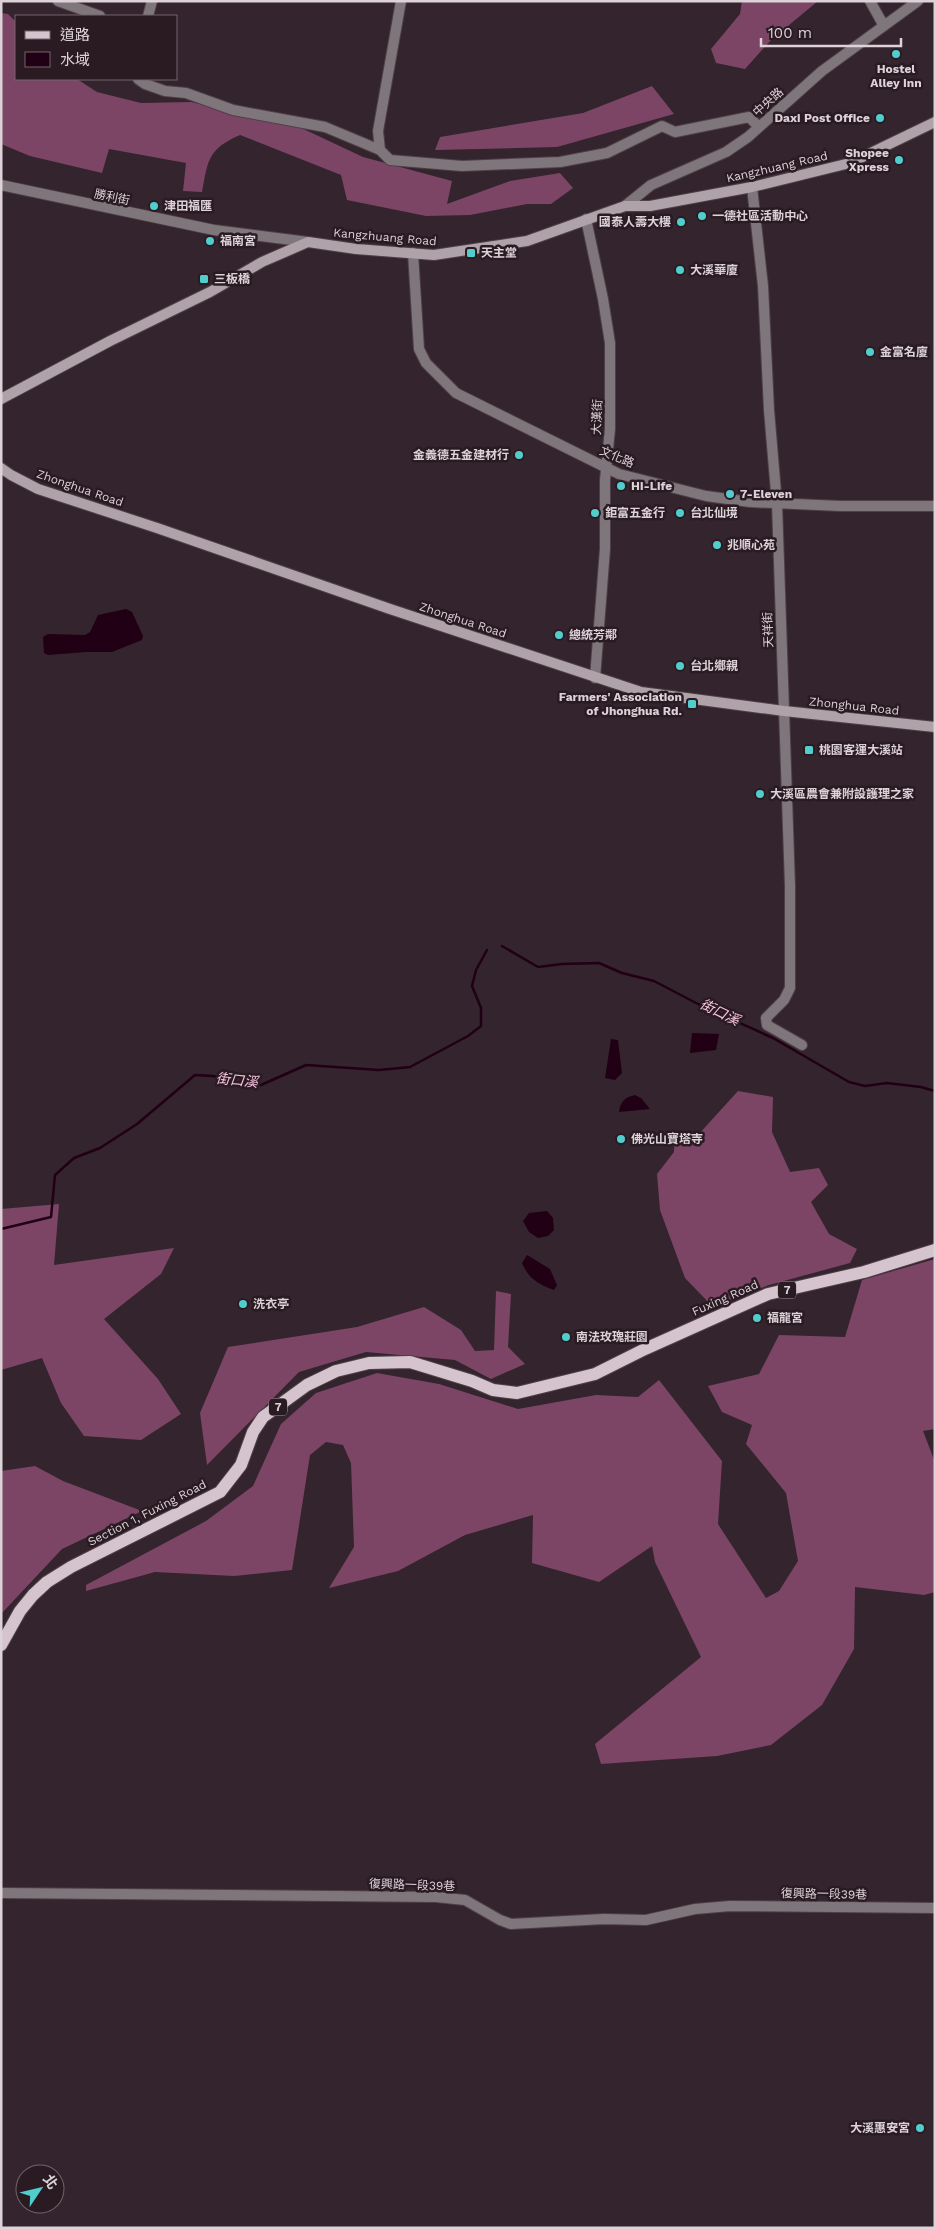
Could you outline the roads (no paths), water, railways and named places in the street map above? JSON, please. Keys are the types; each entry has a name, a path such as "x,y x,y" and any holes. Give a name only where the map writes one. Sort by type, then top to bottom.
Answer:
{"main road":[{"name":"Fuxing Road","path":"640,1352 768,1294 864,1272 935,1250"},
{"name":"Section 1, Fuxing Road","path":"1,1645 20,1611 47,1582 71,1567 220,1492 241,1465 253,1432 263,1417 307,1385 336,1371 369,1362 410,1362 472,1381 493,1390 517,1393 595,1374 640,1352"}],"street":[{"path":"58,1 97,15"},
{"path":"148,15 152,1"},
{"path":"380,150 378,131 401,1"},
{"path":"870,1 884,26"},
{"name":"中央路","path":"625,206 651,185 726,152 748,137 822,71 918,1"},
{"path":"140,80 165,91 186,93 233,110 325,128 380,150 390,160 462,166 560,162 607,153 662,126 675,132 748,117 759,127"},
{"name":"Kangzhuang Road","path":"308,242 356,249 434,255 527,241 625,206 650,206 752,187 850,163 935,122"},
{"name":"勝利街","path":"1,185 214,230 308,242"},
{"name":"天祥街","path":"752,187 763,286 777,504 790,886 790,988 784,1000 766,1018 767,1025 802,1045"},
{"name":"大漢街","path":"586,219 610,343 610,429 605,467 604,585 595,678"},
{"path":"1,399 110,341 210,292 262,262 308,242"},
{"name":"文化路","path":"413,254 418,349 426,363 456,393 619,474 706,496 777,504 935,506"},
{"name":"Zhonghua Road","path":"1,468 38,489 641,692 784,711 935,727"},
{"name":"復興路一段39巷","path":"1,1893 436,1897 465,1900 510,1924 646,1920 695,1910 730,1906 935,1908"}],"water":[{"path":"126,609 132,612 143,636 142,640 112,652 48,655 44,653 43,637 48,634 85,635 90,632 98,615"},
{"path":"692,1033 719,1034 716,1050 690,1053"},
{"path":"611,1039 618,1040 622,1073 615,1080 605,1078"},
{"path":"635,1095 641,1098 650,1109 619,1112 624,1100"},
{"path":"547,1211 553,1218 554,1230 548,1236 538,1238 529,1232 523,1221 529,1213"},
{"path":"527,1255 550,1269 557,1285 554,1290 539,1283 527,1273 522,1263"}],"waterway":[{"name":"街口溪","path":"502,946 538,967 599,963 622,973 654,981 698,1004 773,1038 849,1082 865,1086 887,1083 921,1087 935,1091"},
{"name":"街口溪","path":"1,1229 51,1217 55,1175 74,1158 100,1148 137,1124 195,1075 213,1076 236,1082 261,1085 306,1065 379,1070 410,1067 468,1036 481,1026 481,1008 472,986 476,970 487,950"}],"place":[{"name":"Hostel Alley Inn","path":"896,54"},
{"name":"Daxi Post Office","path":"880,118"},
{"name":"Shopee Xpress","path":"899,160"},
{"name":"津田福匯","path":"154,206"},
{"name":"一德社區活動中心","path":"702,216"},
{"name":"國泰人壽大樓","path":"681,222"},
{"name":"福南宮","path":"210,241"},
{"name":"天主堂","path":"471,253"},
{"name":"大溪華廈","path":"680,270"},
{"name":"三板橋","path":"204,279"},
{"name":"金富名廈","path":"870,352"},
{"name":"金義德五金建材行","path":"519,455"},
{"name":"Hi-Life","path":"621,486"},
{"name":"7-Eleven","path":"730,494"},
{"name":"鉅富五金行","path":"595,513"},
{"name":"台北仙境","path":"680,513"},
{"name":"兆順心苑","path":"717,545"},
{"name":"總統芳鄰","path":"559,635"},
{"name":"台北鄉親","path":"680,666"},
{"name":"Farmers' Association of Jhonghua Rd.","path":"692,704"},
{"name":"桃園客運大溪站","path":"809,750"},
{"name":"大溪區農會兼附設護理之家","path":"760,794"},
{"name":"佛光山寶塔寺","path":"621,1139"},
{"name":"洗衣亭","path":"243,1304"},
{"name":"福龍宮","path":"757,1318"},
{"name":"南法玫瑰莊園","path":"566,1337"},
{"name":"大溪惠安宮","path":"920,2128"}]}
